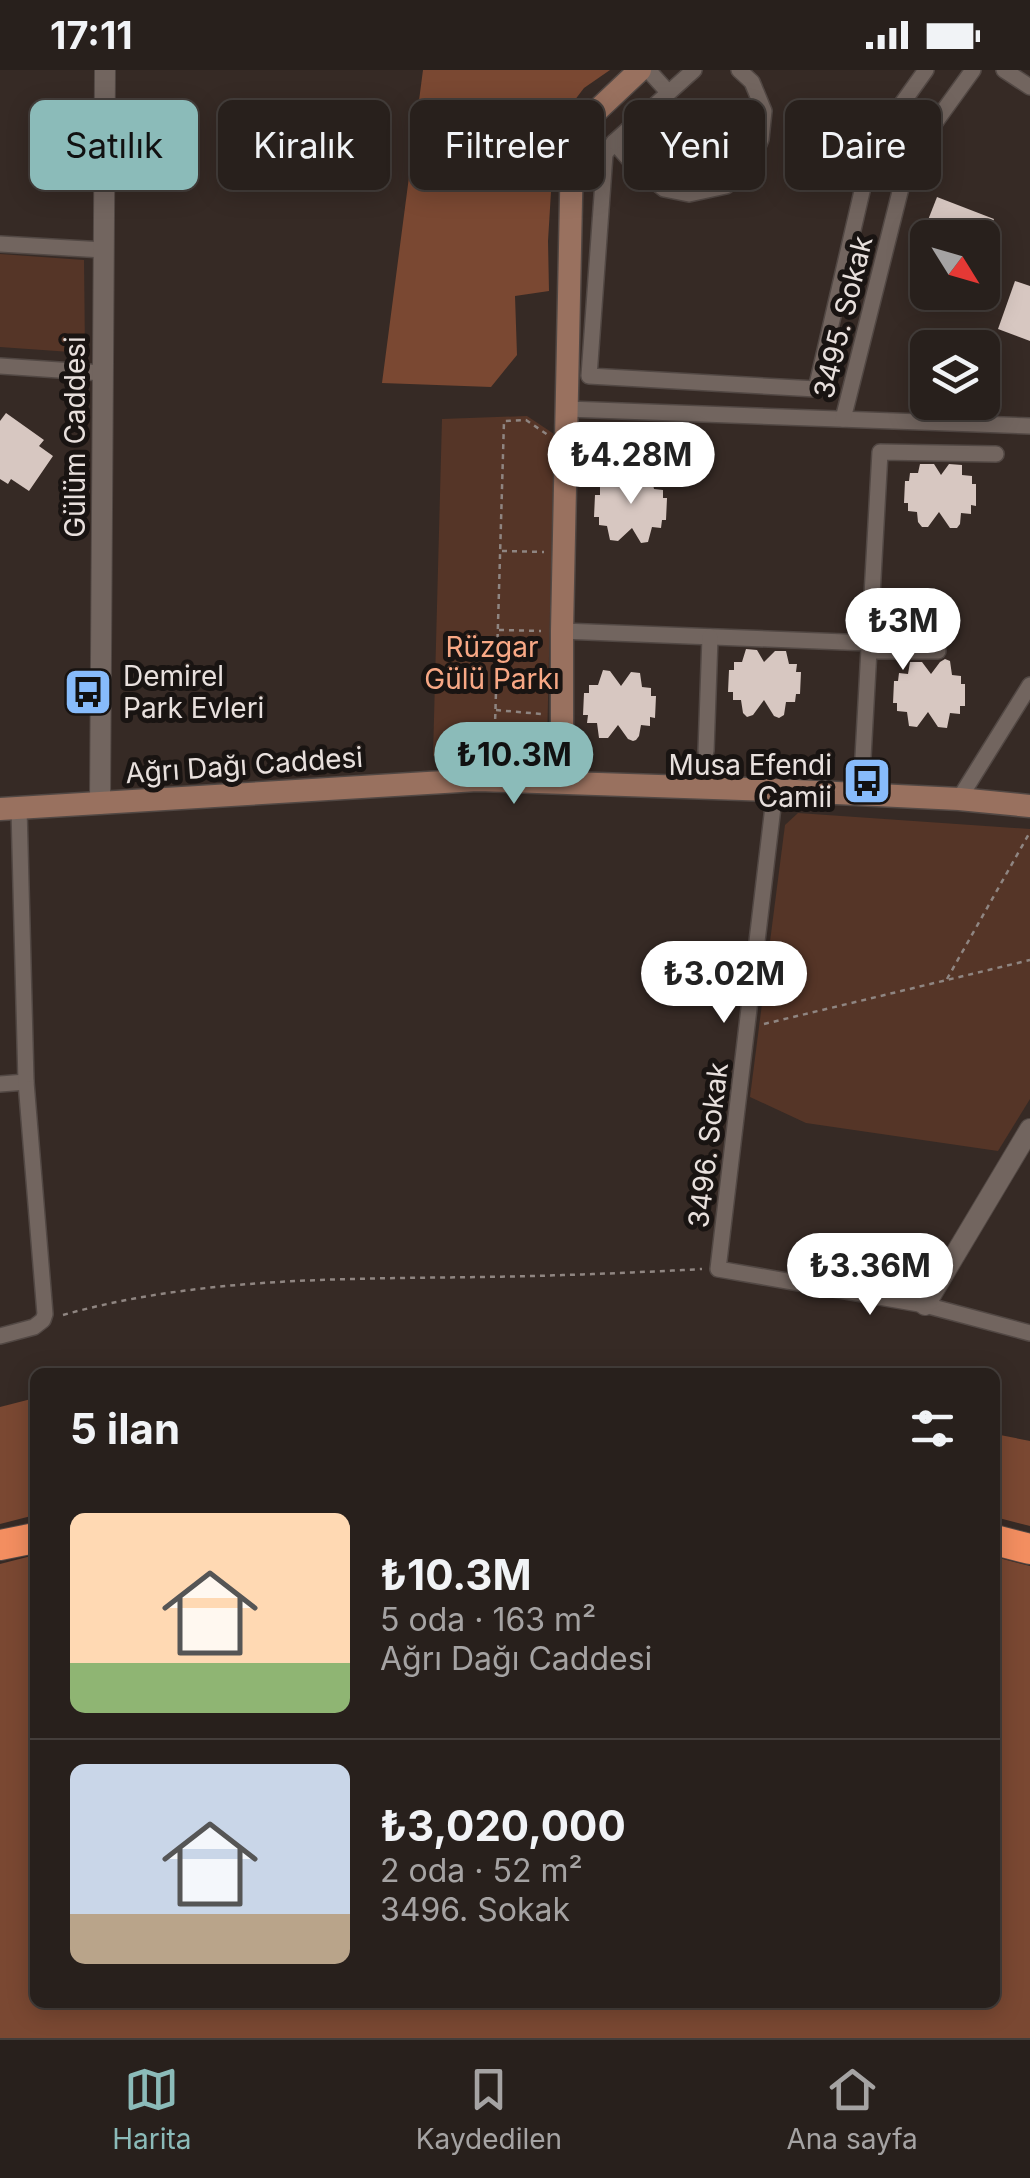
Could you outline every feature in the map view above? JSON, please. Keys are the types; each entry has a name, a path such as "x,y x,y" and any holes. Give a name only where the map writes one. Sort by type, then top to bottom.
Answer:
{"highway":[{"path":"0,1546 30,1539"},
{"path":"1000,1541 1030,1550"}],"main road":[{"path":"562,782 572,152 576,134 588,119 640,70"},
{"name":"Ağrı Dağı Caddesi","path":"9,809 494,780 775,790 1030,806"}],"street":[{"name":"Gülüm Caddesi","path":"100,804 105,70"},
{"path":"648,70 668,92"},
{"path":"694,70 605,154 589,376 816,389 873,144 926,70"},
{"path":"614,142 634,165 664,189 690,194 726,186 749,169 761,139 764,111 752,82 739,70"},
{"name":"3495. Sokak","path":"843,419 908,160 973,70"},
{"path":"1004,70 1030,87"},
{"path":"0,244 104,250"},
{"path":"0,366 103,373"},
{"path":"567,409 1030,426"},
{"path":"864,756 880,452 996,454"},
{"path":"562,632 938,651"},
{"path":"706,751 710,637"},
{"path":"959,799 1030,685"},
{"name":"3496. Sokak","path":"718,1269 775,790"},
{"path":"0,1336 34,1327 45,1314 9,809"},
{"path":"0,1084 26,1082"},
{"path":"925,1305 1030,1130"},
{"path":"718,1269 925,1305 1030,1333"}],"path":[{"path":"494,780 504,421 526,420 566,448"},
{"path":"500,551 564,553"},
{"path":"498,630 562,632"},
{"path":"496,710 562,715"},
{"path":"946,980 1030,832"},
{"path":"747,1028 1030,960"},
{"path":"43,1320 106,1303 217,1286 718,1269"}],"green space":[{"path":"0,254 84,260 85,353 0,347"},
{"name":"Rüzgar Gülü Parkı","path":"527,416 554,434 547,745 541,755 533,758 433,756 442,419"},
{"path":"798,813 1030,829 1030,1099 998,1151 806,1123 750,1097 785,825"}],"shaded area":[{"path":"423,70 610,70 584,88 575,100 419,100"},
{"path":"410,169 410,190 551,190 549,291 515,296 517,355 491,387 382,383"},
{"path":"30,1399 30,1516 0,1524 0,1407"},
{"path":"1000,1435 1030,1441 1030,1526 1000,1518"},
{"path":"30,1556 30,2008 1000,2008 1000,1558 1030,1566 1030,2038 0,2038 0,1564"}],"building":[{"path":"937,197 994,219 994,220 928,220"},
{"path":"1015,281 1030,286 1030,341 998,329"},
{"path":"6,413 44,440 39,446 53,456 29,491 11,479 8,484 0,479 0,421"},
{"path":"920,464 934,464 941,475 949,464 962,465 962,475 972,476 976,506 971,505 971,514 961,513 957,528 950,528 939,512 928,527 922,527 917,512 908,511 908,503 904,503 905,481 909,481 910,473 918,473"},
{"path":"616,472 622,473 632,489 642,475 651,475 654,489 663,490 663,498 667,498 666,520 662,520 661,528 652,527 648,542 641,543 632,528 618,541 610,540 607,526 599,525 599,517 594,517 595,495 600,495 600,487 609,487"},
{"path":"746,649 757,650 764,662 775,651 786,651 789,664 797,664 796,672 801,672 800,694 796,694 795,702 786,702 784,715 779,718 764,700 747,717 741,700 733,700 733,692 728,692 729,670 734,670 734,662 742,662"},
{"path":"945,659 950,661 952,675 961,676 961,684 965,684 965,706 960,706 960,714 950,713 947,728 938,727 928,712 917,727 909,726 907,712 897,711 897,703 893,703 894,681 898,681 899,673 908,674 910,662 922,662 931,674"},
{"path":"603,670 610,671 621,686 631,672 640,673 642,687 651,688 651,696 656,696 655,718 650,717 650,726 641,725 636,740 628,739 618,725 608,738 599,738 597,723 587,723 588,715 583,715 584,693 589,693 589,685 598,685"}],"place":[{"name":"Demirel Park Evleri","path":"88,692"},
{"name":"Musa Efendi Camii","path":"867,781"}]}
